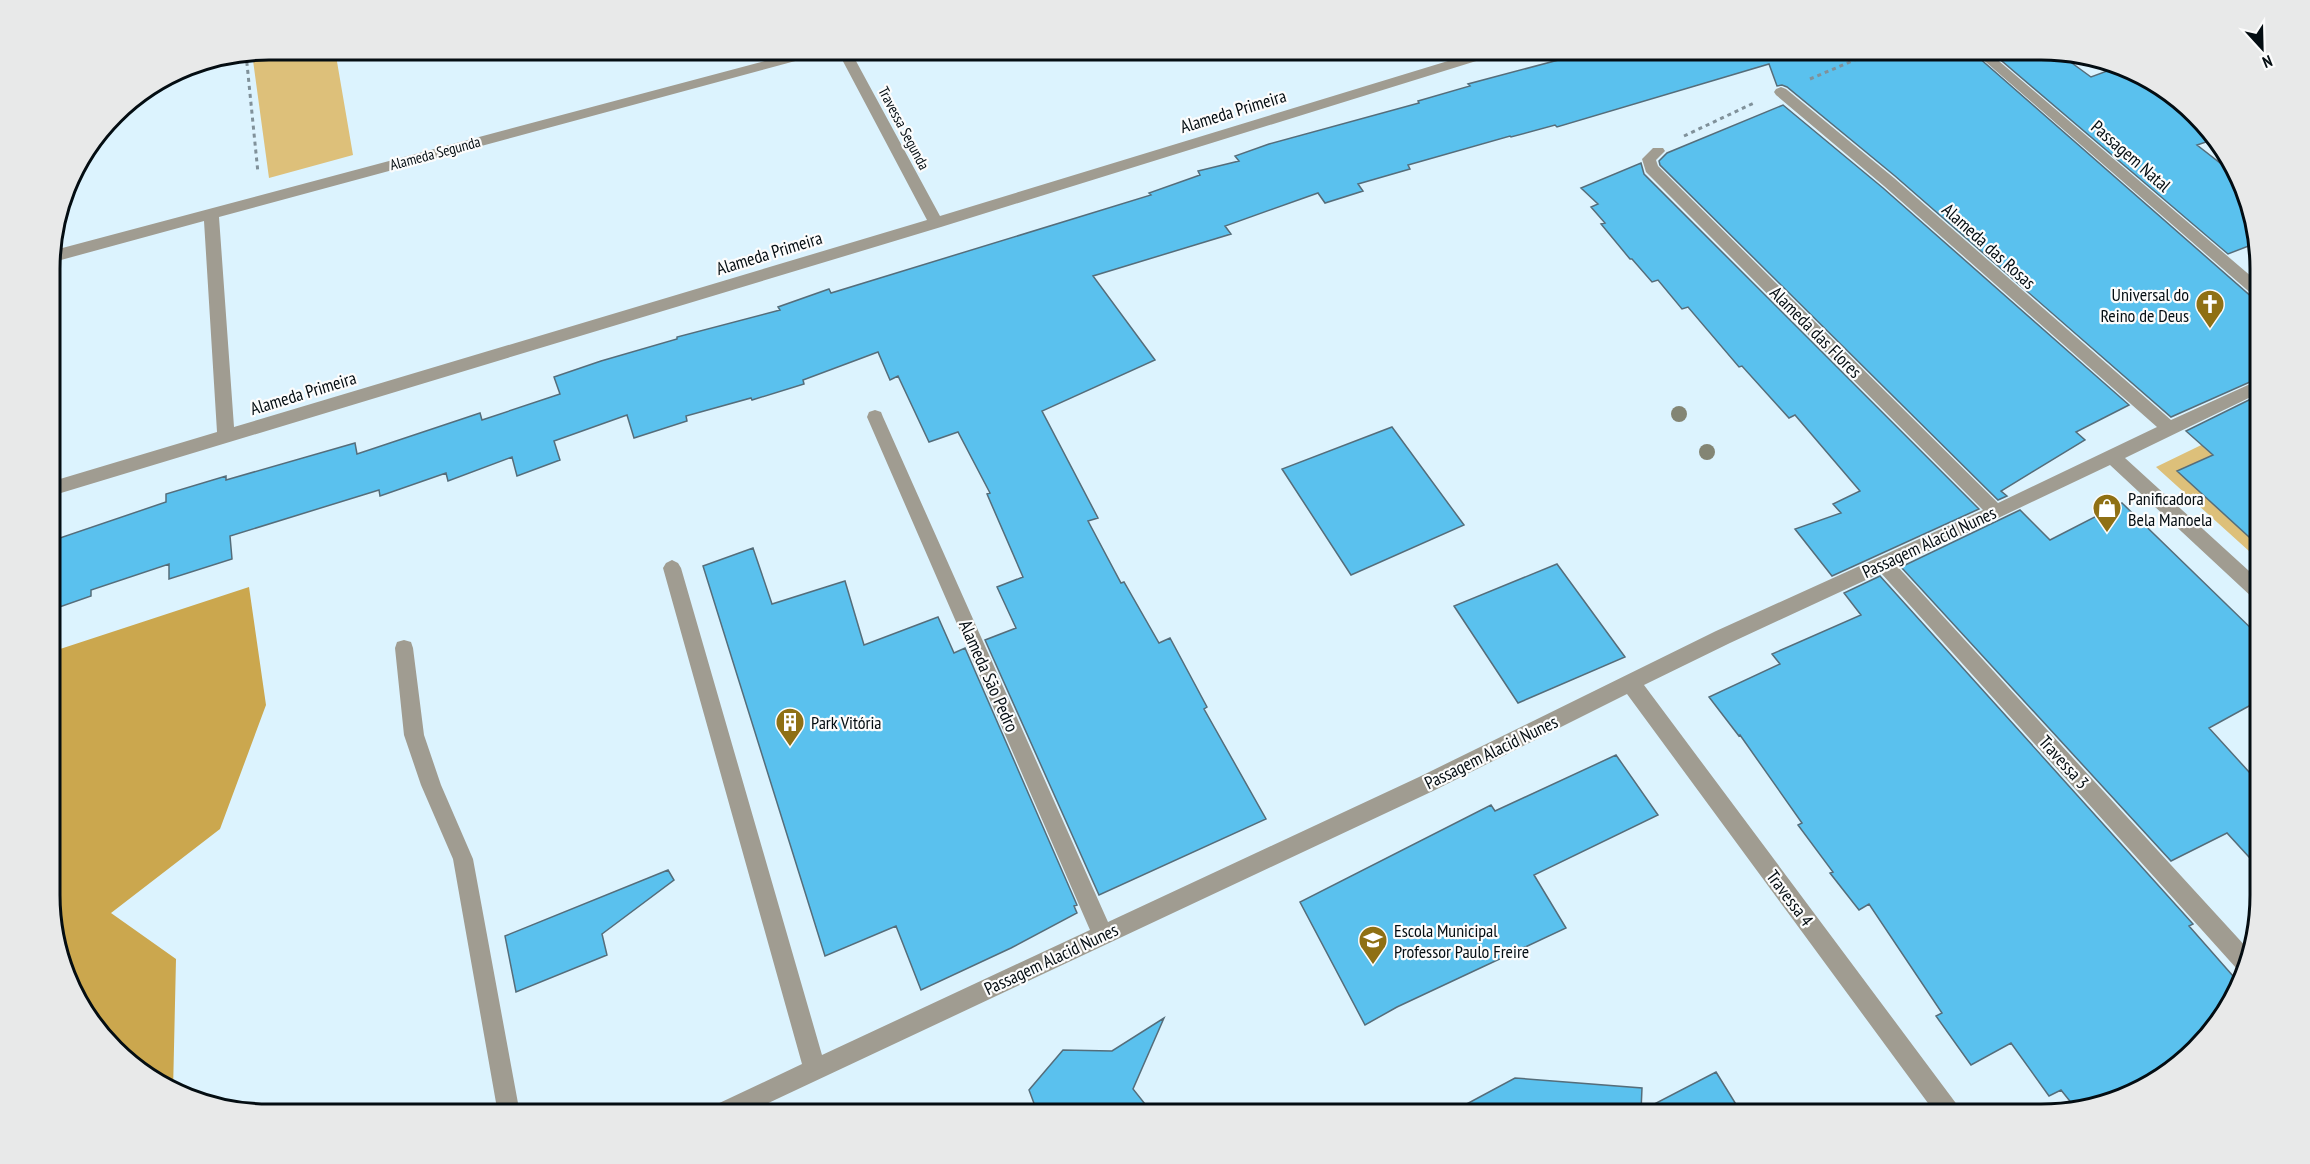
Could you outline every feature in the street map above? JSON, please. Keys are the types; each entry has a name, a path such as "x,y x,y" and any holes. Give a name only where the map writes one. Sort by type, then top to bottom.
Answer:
{"street":[{"name":"Alameda Segunda","path":"60,253 783,60"},
{"name":"Travessa Segunda","path":"848,60 936,223"},
{"name":"Alameda Primeira","path":"60,486 936,223 1461,60"},
{"name":"Passagem Natal","path":"1990,60 2250,284"},
{"name":"Alameda das Rosas","path":"1781,92 1889,182 2171,430"},
{"name":"Alameda das Flores","path":"1658,151 1648,159 1651,168 1996,512"},
{"path":"211,214 226,436"},
{"name":"Passagem Alacid Nunes","path":"756,1104 815,1070 1426,784 1723,637 1996,512 2250,390"},
{"name":"Alameda São Pedro","path":"875,417 1103,935"},
{"path":"2113,457 2250,584"},
{"name":"Travessa 3","path":"1883,563 2241,956"},
{"path":"672,568 815,1070"},
{"path":"404,648 414,735 431,785 463,859 507,1104"},
{"name":"Travessa 4","path":"1630,682 1943,1104"}],"path":[{"path":"247,62 261,200"}],"shaded area":[{"path":"337,60 353,155 269,178 253,61"},
{"path":"2250,421 2250,552 2156,467"},
{"path":"249,587 266,705 220,829 111,913 176,959 173,1081 142,1061 121,1043 103,1022 88,1000 67,949 60,895 60,649"}],"building":[{"path":"1558,60 1981,60 2250,295 2250,382 2171,417 1895,176 1787,87 1777,86 1769,64 1557,127 1555,125 1510,136 1408,165 1410,169 1358,184 1363,191 1325,203 1318,193 1225,226 1231,234 1093,276 1155,360 1042,411 1098,518 1088,521 1121,583 1124,582 1159,643 1170,638 1207,707 1204,709 1266,819 1099,895 985,640 1016,628 997,587 1023,577 987,494 990,493 958,432 929,442 898,376 890,380 878,352 803,380 804,384 752,400 751,398 686,416 687,421 634,438 627,415 554,441 560,460 517,476 512,457 448,481 446,473 380,496 379,490 230,536 232,559 169,579 169,564 91,590 91,596 60,607 60,538 166,502 166,494 226,476 226,480 355,443 357,454 480,413 482,420 560,394 554,377 677,339 677,337 780,310 778,307 829,289 831,293 1151,195 1149,193 1200,175 1198,171 1239,161 1235,156 1269,144 1419,103 1418,101 1470,86 1468,84"},
{"path":"2001,60 2071,62 2091,77 2108,71 2157,95 2179,112 2207,142 2197,145 2222,165 2243,215 2248,246 2228,254"},
{"path":"1783,105 1883,188 2129,405 2076,432 2085,440 2001,491 2007,496 1998,500 1660,165 1659,161 1667,153"},
{"path":"1641,163 1644,174 1979,509 1832,576 1795,529 1841,513 1833,504 1860,491 1795,415 1789,418 1742,366 1739,367 1688,307 1682,309 1658,280 1652,282 1630,259 1601,224 1605,223 1591,207 1598,204 1581,188"},
{"path":"2250,399 2250,538 2177,471 2213,455 2186,431"},
{"path":"1392,427 1464,525 1351,575 1282,469"},
{"path":"2122,503 2250,627 2250,705 2209,728 2250,773 2250,858 2227,833 2171,861 1901,567 2020,510 2050,540"},
{"path":"753,548 772,604 845,581 864,645 938,617 954,653 965,648 1077,905 1074,906 1077,913 1011,948 921,990 896,926 825,956 703,566"},
{"path":"1557,564 1625,657 1518,703 1454,606"},
{"path":"1880,576 2193,924 2189,926 2233,976 2215,1011 2198,1033 2157,1069 2108,1093 2070,1102 2061,1090 2049,1096 2011,1043 1971,1065 1936,1016 1942,1013 1869,904 1859,910 1830,873 1833,872 1798,825 1802,823 1740,735 1709,697 1780,664 1772,654 1861,615 1844,593"},
{"path":"1616,755 1658,815 1534,875 1566,928 1397,1007 1365,1025 1300,902 1491,805 1495,811"},
{"path":"668,870 674,880 602,934 607,955 516,992 505,936"},
{"path":"1164,1018 1133,1089 1145,1104 1034,1104 1029,1090 1063,1050 1112,1051"},
{"path":"1716,1072 1736,1104 1654,1104"},
{"path":"1515,1078 1642,1088 1641,1104 1467,1104"}],"place":[{"name":"Universal do Reino de Deus","path":"2210,330"},
{"name":"Panificadora Bela Manoela","path":"2107,534"},
{"name":"Park Vitória","path":"790,748"},
{"name":"Escola Municipal Professor Paulo Freire","path":"1373,966"}]}
